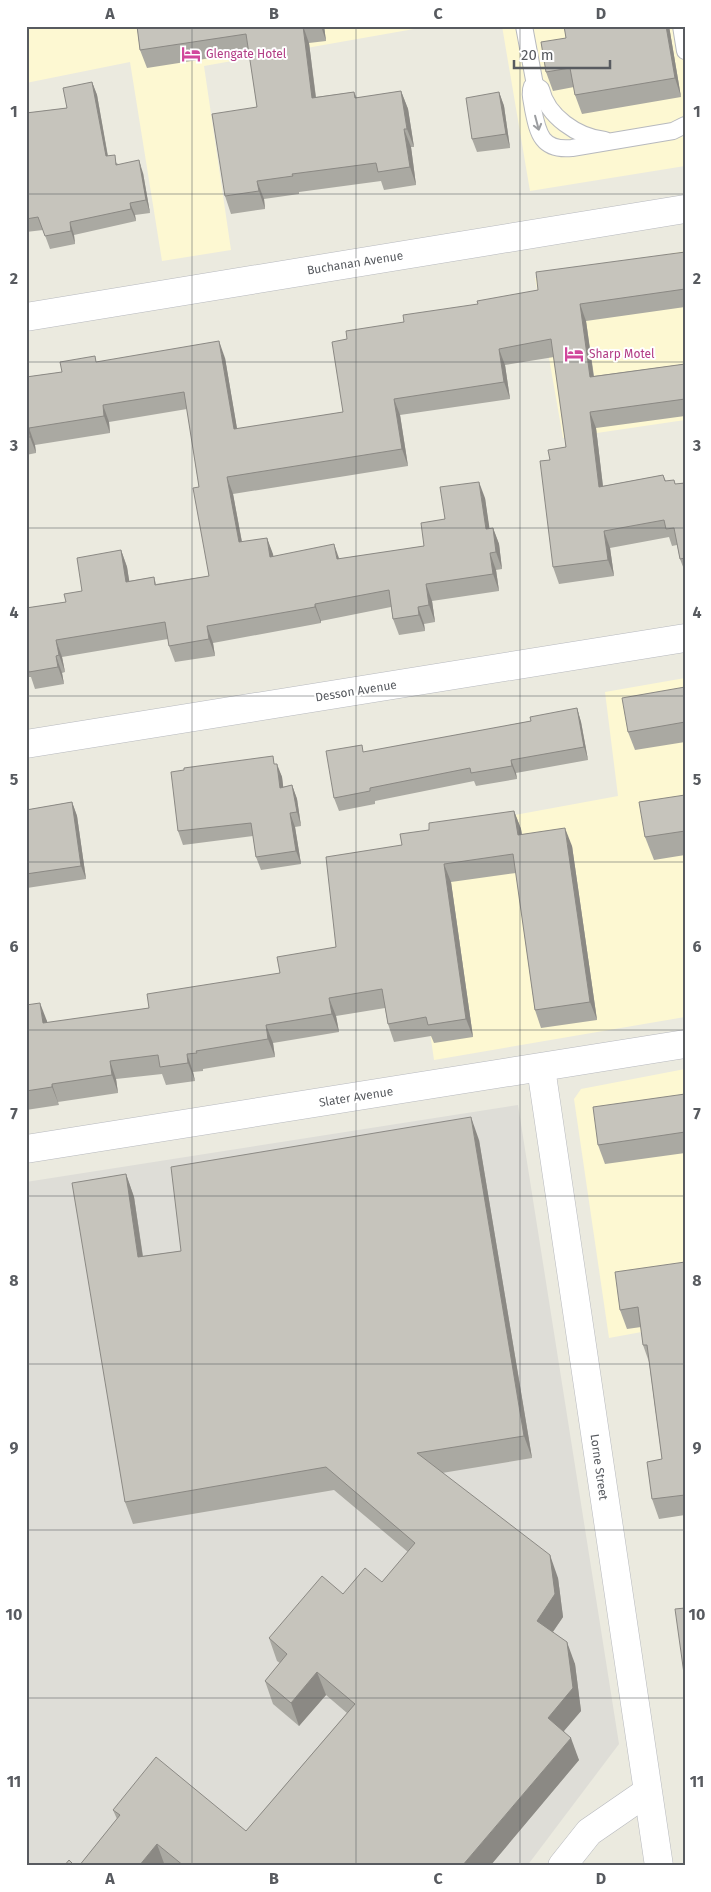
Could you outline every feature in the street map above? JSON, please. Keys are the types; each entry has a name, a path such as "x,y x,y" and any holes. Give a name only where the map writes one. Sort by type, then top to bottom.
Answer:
{"street":[{"name":"Buchanan Avenue","path":"26,317 685,209"},
{"name":"Desson Avenue","path":"26,744 685,638"},
{"name":"Slater Avenue","path":"26,1149 685,1044"},
{"name":"Lorne Street","path":"541,1068 659,1866"},
{"path":"562,1866 588,1832 647,1792"}],"lane":[{"path":"524,26 535,85"},
{"path":"681,26 685,51"},
{"path":"535,85 532,86 530,92 539,133 548,144 562,149 672,131 685,125"},
{"path":"535,85 541,88 545,102 552,113 574,130 592,138 620,140"}],"shaded area":[{"path":"26,26 431,26 204,66 231,250 162,261 130,62 26,83"},
{"path":"502,26 685,26 685,166 530,191"},
{"path":"685,251 685,420 563,438 535,278"},
{"path":"685,678 685,1017 434,1060 402,836 618,796 605,692"},
{"path":"685,1069 685,1324 609,1338 574,1099 581,1089"},
{"path":"518,1105 619,1744 527,1866 26,1866 26,1182"}],"building":[{"path":"137,26 303,26 312,98 354,92 355,98 401,91 410,167 378,172 376,163 292,174 293,176 257,181 259,191 225,196 212,114 257,107 246,34 140,50"},
{"path":"564,26 666,26 675,78 575,95 570,68 546,72 541,42 566,38"},
{"path":"92,82 106,156 115,155 116,165 139,160 146,200 130,203 131,209 70,222 71,231 45,236 38,217 26,219 26,113 67,108 63,88"},
{"path":"499,92 506,134 472,139 466,98"},
{"path":"685,252 685,289 580,304 590,377 685,364 685,399 590,412 599,487 663,475 665,481 674,480 675,484 685,483 685,558 680,559 674,528 666,529 664,520 604,531 608,560 553,567 540,461 550,460 548,450 566,447 551,339 499,349 504,382 394,399 402,449 227,477 239,542 267,538 270,557 334,544 337,559 424,546 421,523 445,519 440,487 479,482 486,529 493,528 496,552 490,553 493,574 426,584 429,605 418,607 419,615 393,619 389,590 315,604 315,607 207,626 209,639 169,646 165,622 56,640 59,655 56,656 58,667 29,672 26,660 26,608 66,602 64,594 82,591 77,558 121,550 126,582 154,577 155,585 209,576 193,488 199,487 184,392 103,405 104,416 29,428 30,437 26,437 26,377 62,372 60,362 95,356 96,362 219,341 234,429 343,412 332,342 347,339 346,331 404,322 403,315 478,304 477,301 538,290 536,272"},
{"path":"685,687 685,722 628,732 622,698"},
{"path":"577,708 584,747 511,760 512,766 471,773 470,768 370,788 370,791 334,798 326,751 362,745 363,752 531,721 530,717"},
{"path":"273,756 274,764 277,764 280,788 292,785 297,812 290,813 296,851 256,857 251,823 178,831 171,772 184,770 184,768"},
{"path":"685,795 685,831 645,837 639,802"},
{"path":"72,802 81,866 26,874 26,810"},
{"path":"514,811 518,835 565,828 590,1002 535,1010 513,854 444,864 466,1019 428,1025 426,1017 388,1024 382,989 329,998 332,1014 266,1025 268,1039 196,1051 197,1053 187,1054 188,1063 160,1067 158,1055 110,1061 112,1075 52,1084 52,1087 26,1091 26,1005 40,1003 43,1023 149,1008 147,994 280,973 277,957 336,947 326,857 402,845 400,834 429,830 429,823"},
{"path":"685,1094 685,1132 598,1145 593,1107"},
{"path":"471,1117 524,1436 417,1453 550,1555 555,1594 537,1621 567,1642 573,1688 548,1718 571,1738 462,1866 184,1866 157,1844 139,1866 79,1866 120,1815 113,1810 156,1757 246,1831 355,1704 317,1672 291,1703 265,1681 287,1654 269,1638 322,1576 343,1594 365,1568 382,1582 415,1543 326,1467 125,1502 72,1183 126,1174 138,1257 181,1251 171,1167"},
{"path":"685,1262 685,1495 652,1499 647,1462 662,1459 647,1345 643,1345 638,1307 620,1310 615,1272"},
{"path":"685,1608 685,1681 675,1609"},
{"path":"69,1860 75,1866 64,1866"}],"place":[{"name":"Glengate Hotel","path":"191,54"},
{"name":"Sharp Motel","path":"574,354"}]}
